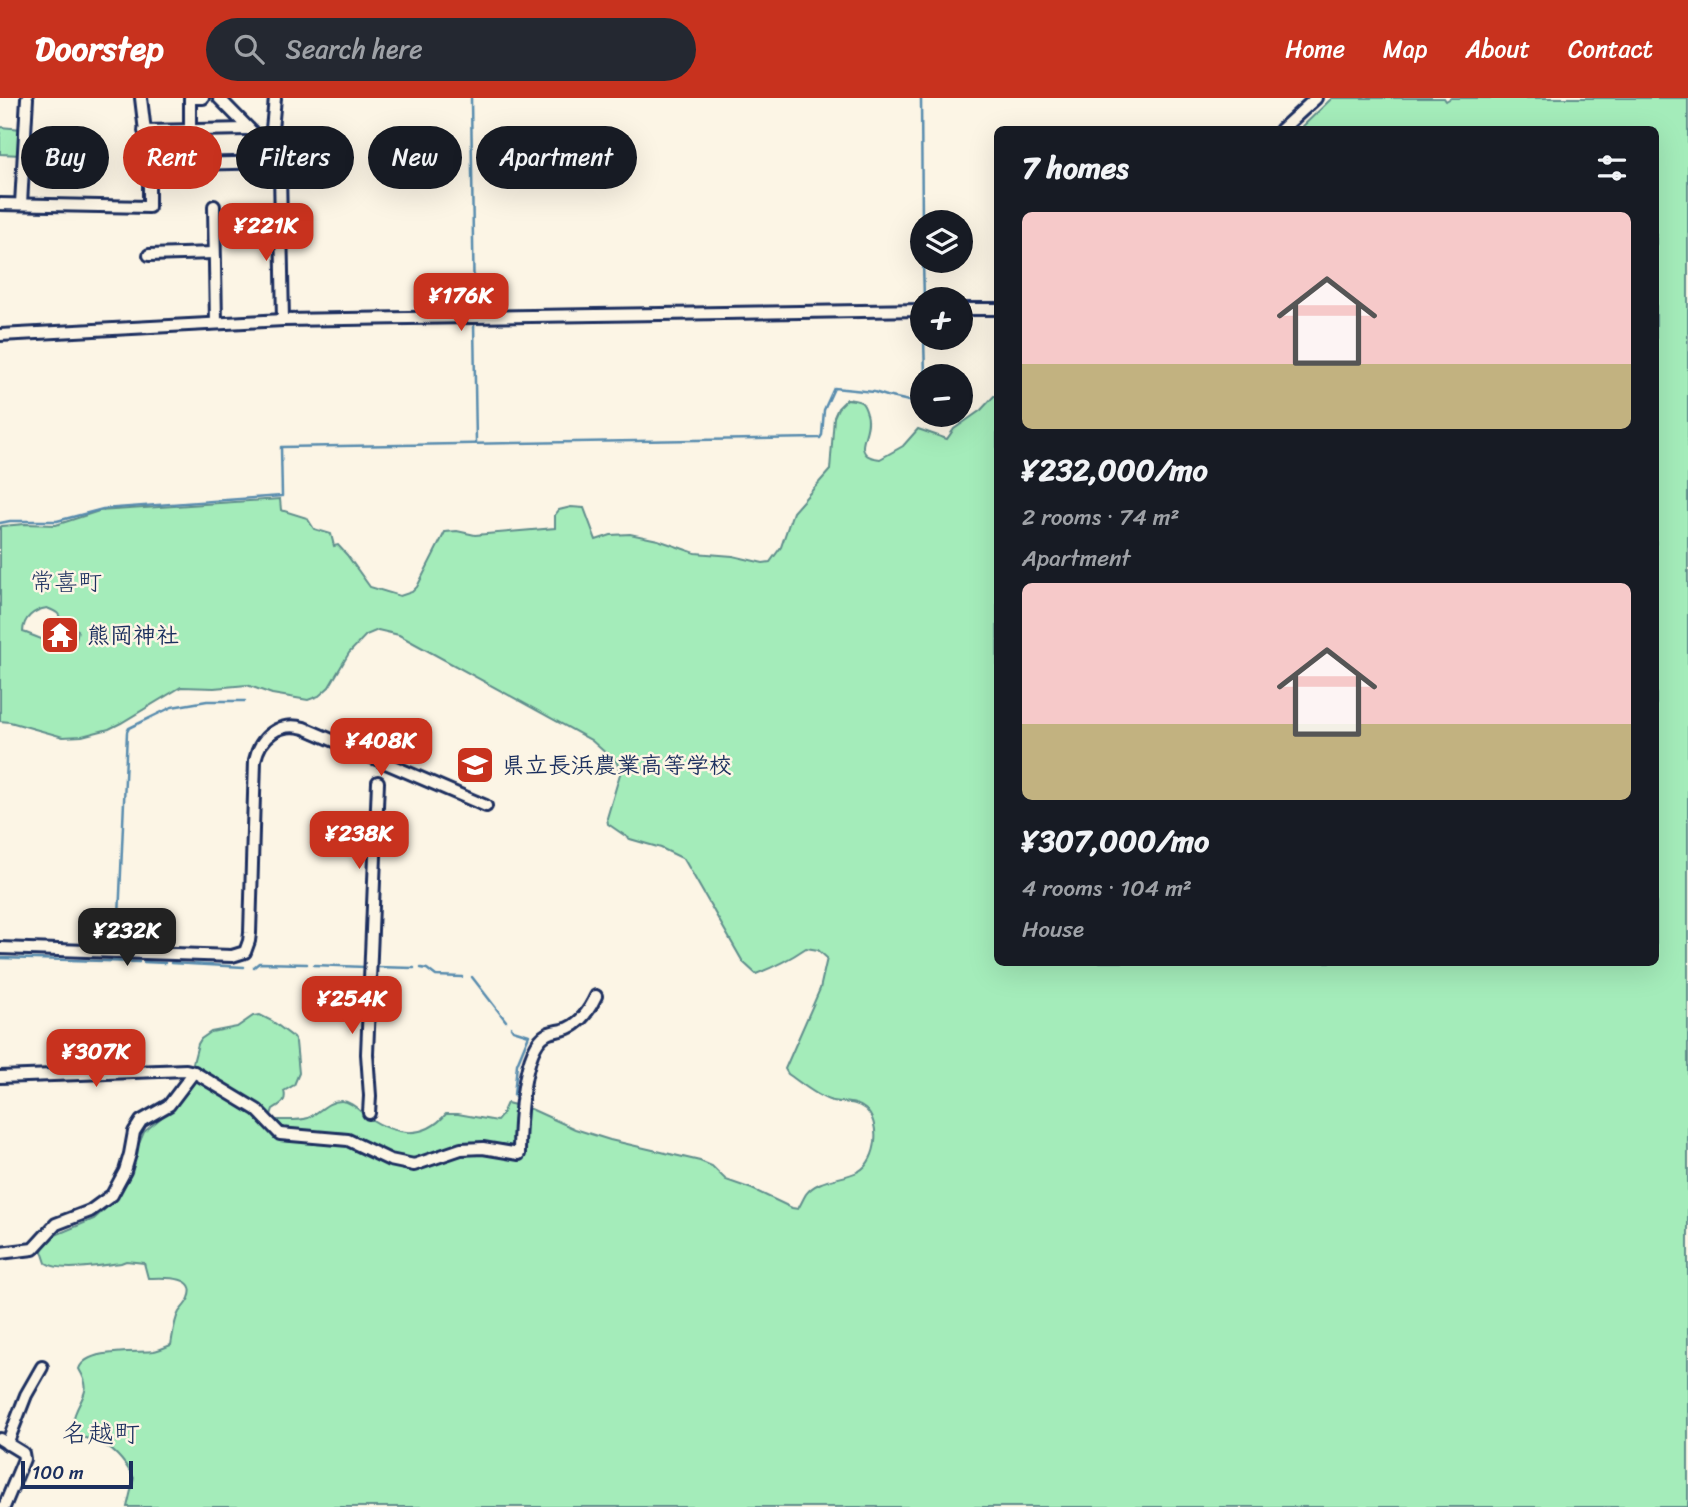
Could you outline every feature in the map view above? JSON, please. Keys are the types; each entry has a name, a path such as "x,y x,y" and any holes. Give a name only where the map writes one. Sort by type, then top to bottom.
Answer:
{"street":[{"path":"21,204 27,98"},
{"path":"141,98 144,126"},
{"path":"190,126 190,98 203,98"},
{"path":"219,98 245,126"},
{"path":"272,126 275,98"},
{"path":"1285,126 1316,98"},
{"path":"0,204 149,207 149,189"},
{"path":"281,189 284,320"},
{"path":"214,206 216,323"},
{"path":"149,255 214,253"},
{"path":"973,309 994,309"},
{"path":"0,335 284,320 910,310"},
{"path":"0,948 232,956 245,952 250,933 255,760 261,743 270,733 281,728 304,727 486,806"},
{"path":"369,1113 368,1041 378,782"},
{"path":"0,1077 186,1070 194,1072 257,1110 280,1134 348,1140 390,1160 414,1164 461,1149 483,1148 519,1154 527,1067 537,1044 545,1034 570,1027 588,1013 596,996"},
{"path":"0,1253 33,1249 56,1224 90,1211 112,1195 125,1171 134,1132 141,1121 169,1105 194,1072"},
{"path":"4,1507 24,1459 23,1453 4,1442 42,1367"}],"green space":[{"path":"1332,98 1444,98 1446,101 1451,98 1688,98 1688,1507 127,1507 134,1478 123,1462 104,1445 71,1432 86,1387 79,1369 83,1362 101,1355 154,1351 171,1345 176,1319 191,1290 184,1281 177,1279 148,1278 144,1263 126,1261 93,1267 61,1268 46,1263 42,1251 46,1239 94,1219 114,1201 144,1132 168,1112 190,1088 198,1044 211,1032 237,1027 253,1016 260,1015 293,1037 296,1042 299,1073 294,1085 284,1091 283,1102 273,1109 271,1115 275,1120 308,1118 327,1105 345,1101 379,1124 409,1132 428,1128 446,1114 497,1121 507,1103 531,1109 575,1129 610,1140 700,1161 712,1166 726,1180 798,1209 806,1194 817,1185 853,1174 865,1166 873,1150 875,1131 865,1109 856,1104 824,1098 788,1074 785,1069 820,989 827,958 818,950 806,948 756,974 743,962 684,859 661,848 630,839 608,824 607,818 620,774 617,763 591,740 399,635 378,630 366,635 349,653 329,687 319,696 308,700 272,694 247,685 181,687 109,729 82,736 63,737 0,721 0,527 25,524 56,525 99,511 280,499 281,510 307,518 314,529 331,534 334,546 338,545 347,555 370,587 400,596 417,587 445,532 457,531 475,535 555,528 555,515 559,510 571,507 584,508 596,540 611,535 630,534 695,553 733,556 763,563 770,562 781,547 793,512 830,470 834,417 847,399 858,401 864,406 868,425 863,449 872,458 880,459 903,446 918,429 947,439 957,427 973,427 973,416 994,396 994,966 1659,966 1659,126 1303,126","holes":["47,608 59,615 61,623 78,630 72,650 23,632 30,616 42,609"]},
{"path":"0,127 21,129 21,155 0,154"}],"waterway":[{"path":"471,98 474,311"},
{"path":"921,98 922,210"},
{"path":"923,273 924,287"},
{"path":"474,323 476,442"},
{"path":"924,350 925,364"},
{"path":"0,523 57,521 103,509 282,496 281,447 820,438 824,410 834,388 874,392 910,401"},
{"path":"118,941 129,728 172,707 207,701 245,701"},
{"path":"0,958 139,962"},
{"path":"144,962 165,963"},
{"path":"171,963 244,967"},
{"path":"254,967 259,963 307,964"},
{"path":"314,965 365,967"},
{"path":"376,967 414,968"},
{"path":"421,968 436,976 462,977"},
{"path":"472,977 506,1021"},
{"path":"511,1027 529,1035 517,1064 514,1095 518,1099"}],"place":[{"name":"熊岡神社","path":"60,635"},
{"name":"県立長浜農業高等学校","path":"475,765"}],"district":[{"name":"常喜町","path":"66,582"},
{"name":"名越町","path":"101,1433"}]}
